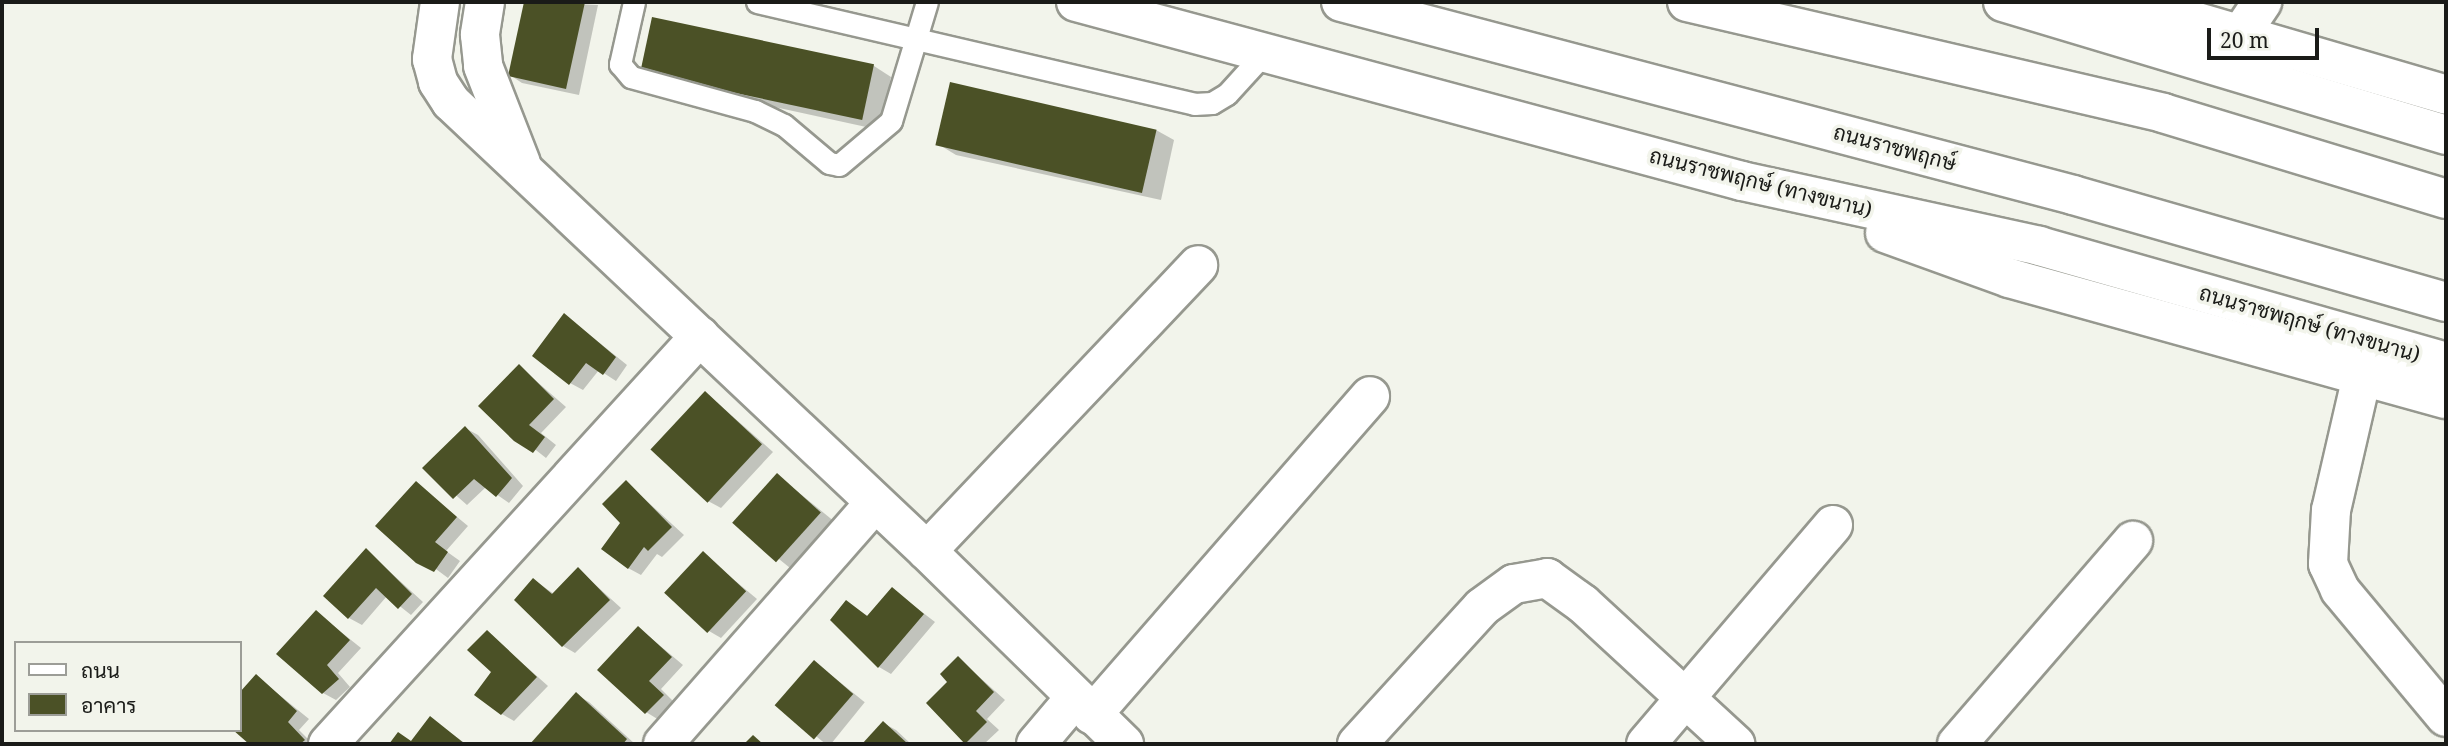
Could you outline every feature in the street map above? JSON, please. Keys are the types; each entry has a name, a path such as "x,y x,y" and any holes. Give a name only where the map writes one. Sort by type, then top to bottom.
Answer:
{"main road":[{"path":"440,2 432,59 438,82 451,102 927,551 1083,707 1124,744"},
{"path":"485,2 480,35 483,66 523,169"},
{"name":"ถนนราชพฤกษ์ (ทางขนาน)","path":"1076,2 1267,50 1742,181 2039,246 2446,362"},
{"name":"ถนนราชพฤกษ์","path":"1341,2 2073,195 2446,302"},
{"path":"1687,2 2163,113 2446,199"},
{"path":"2003,2 2446,135"},
{"path":"2058,2 2166,7 2240,35 2446,95"},
{"path":"2240,35 2262,2"},
{"path":"1742,181 2009,278 2446,399"},
{"path":"927,551 1198,265"},
{"path":"328,744 700,336"},
{"path":"2361,376 2331,510 2328,564 2340,590 2446,717"},
{"path":"1037,744 1083,707 1370,396"},
{"path":"663,744 875,503"},
{"path":"1646,744 1833,525"},
{"path":"1958,744 2133,541"},
{"path":"1357,744 1482,607 1514,584 1547,578 1583,604 1682,699 1735,744"}],"lane":[{"path":"634,2 620,64 631,77 755,111 784,125 828,163 839,165 891,121 919,39 927,2"},
{"path":"757,2 1194,104 1212,103 1227,94 1267,50"}],"building":[{"path":"524,2 585,2 566,89 508,76"},
{"path":"652,17 874,64 862,120 640,73"},
{"path":"950,82 1157,130 1142,193 935,145"},
{"path":"564,313 616,357 603,375 586,363 569,385 532,356"},
{"path":"519,364 554,399 529,425 545,437 533,453 514,441 478,406"},
{"path":"705,391 762,444 707,503 650,450"},
{"path":"465,426 512,478 496,497 474,479 453,499 422,468"},
{"path":"777,473 821,512 776,562 732,523"},
{"path":"626,480 672,527 648,551 644,547 628,569 601,549 620,523 602,504"},
{"path":"416,481 457,517 435,542 448,552 434,572 416,563 375,526"},
{"path":"366,548 412,594 398,609 376,588 348,619 323,596"},
{"path":"703,551 746,591 707,633 664,593"},
{"path":"578,567 610,600 562,647 514,600 533,578 552,594"},
{"path":"892,587 924,614 878,668 830,620 846,600 867,616"},
{"path":"316,610 350,640 327,665 339,679 322,694 276,654"},
{"path":"638,626 672,657 649,681 664,695 645,714 597,670"},
{"path":"487,630 537,677 501,715 474,695 491,672 467,650"},
{"path":"958,656 994,692 976,711 987,722 965,744 926,703 947,682 940,674"},
{"path":"814,660 853,694 814,739 775,705"},
{"path":"256,674 297,711 288,722 305,740 300,744 249,744 235,732 242,732 242,690"},
{"path":"576,692 627,739 623,744 530,744"},
{"path":"430,716 465,744 389,744 398,732 411,741"},
{"path":"883,721 908,744 862,744"},
{"path":"753,735 763,744 744,744"}]}
